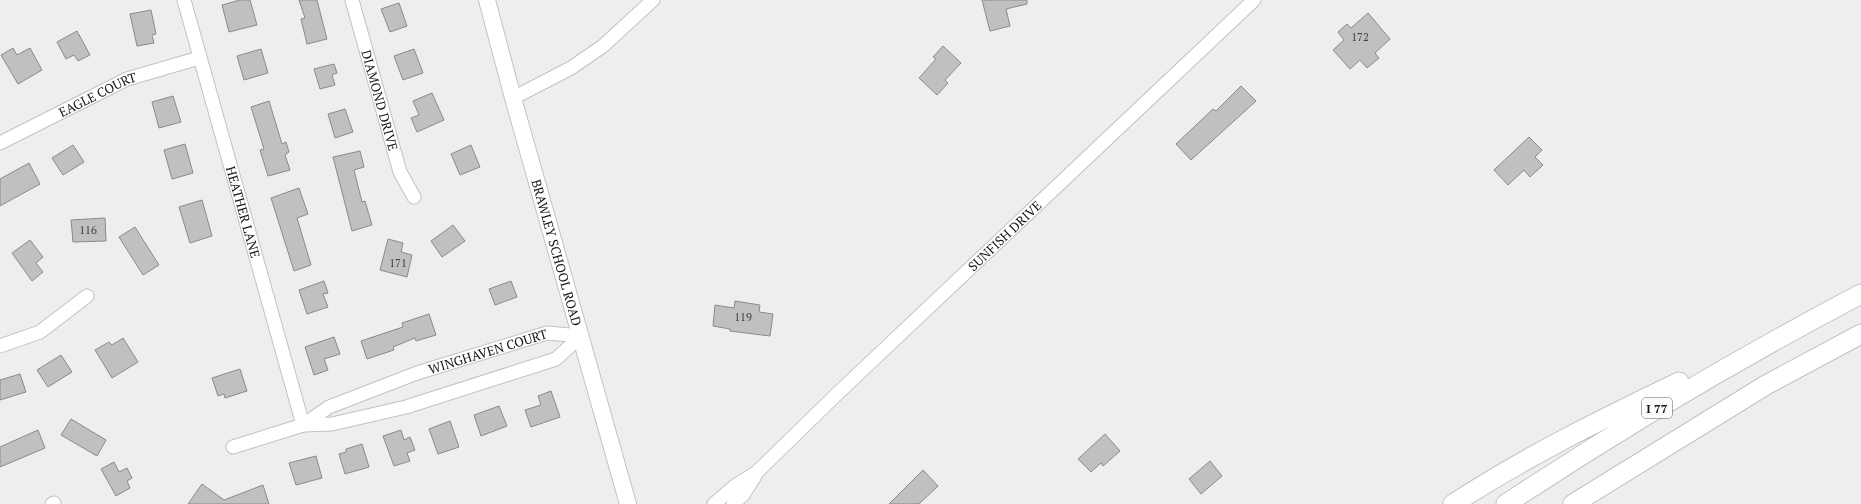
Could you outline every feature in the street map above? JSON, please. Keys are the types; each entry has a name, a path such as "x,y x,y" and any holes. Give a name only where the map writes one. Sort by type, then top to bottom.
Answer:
{"highway":[{"name":"I 77","path":"1506,504 1643,416 1743,358 1861,294"},
{"path":"1453,504 1491,479 1566,437 1813,320"},
{"path":"1573,504 1773,381 1861,334"},
{"path":"1598,504 1692,443 1741,400"}],"main road":[{"name":"BRAWLEY SCHOOL ROAD","path":"487,0 513,98 628,504"}],"street":[{"name":"HEATHER LANE","path":"184,0 303,425"},
{"name":"DIAMOND DRIVE","path":"352,0 400,172 414,198"},
{"path":"513,98 571,68 604,46 653,0"},
{"name":"SUNFISH DRIVE","path":"714,504 735,486 757,472 837,394 1254,0"},
{"name":"EAGLE COURT","path":"0,143 127,79 199,58"},
{"path":"0,346 40,332 87,296"},
{"name":"WINGHAVEN COURT","path":"303,425 329,407 417,373 547,332 580,336"},
{"name":"WINGHAVEN COURT","path":"233,446 303,425 332,424 406,407 556,359 580,336"},
{"name":"SUNFISH DRIVE","path":"733,504 743,495 757,472"}],"building":[{"path":"240,0 250,0 257,25 229,32 222,5"},
{"path":"299,0 317,0 327,39 307,44 301,19 305,18"},
{"path":"982,0 1027,0 1027,4 1006,9 1010,26 990,31"},
{"path":"399,3 407,26 390,32 381,9"},
{"path":"151,10 156,34 152,35 154,43 137,46 130,14"},
{"path":"1368,13 1390,39 1375,53 1379,58 1367,68 1360,60 1350,69 1333,50 1344,40 1338,32 1347,24 1351,28"},
{"path":"77,31 90,55 78,61 74,55 66,59 57,42"},
{"path":"943,46 961,63 945,80 948,83 937,95 919,78 936,59 933,57"},
{"path":"13,48 17,55 30,48 42,70 18,84 1,55"},
{"path":"261,49 268,73 244,80 237,56"},
{"path":"414,49 423,73 403,80 394,56"},
{"path":"334,64 337,73 332,75 335,85 320,89 314,69"},
{"path":"1241,86 1256,101 1191,160 1176,144 1213,109 1216,111"},
{"path":"432,93 444,120 417,132 411,118 419,115 413,101"},
{"path":"173,96 181,122 159,128 152,102"},
{"path":"269,101 282,144 286,142 289,152 285,155 290,170 268,176 260,150 264,149 251,107"},
{"path":"345,109 353,132 335,138 328,114"},
{"path":"1529,137 1542,150 1535,157 1543,165 1530,177 1524,170 1508,185 1494,170"},
{"path":"185,144 193,173 172,179 164,150"},
{"path":"73,145 84,162 63,175 52,158"},
{"path":"471,145 480,167 460,175 451,154"},
{"path":"360,151 364,167 354,170 362,202 365,201 372,225 352,231 333,157"},
{"path":"29,163 40,184 0,206 0,179"},
{"path":"299,188 308,214 297,218 311,265 294,271 271,198"},
{"path":"202,200 212,236 190,243 179,207"},
{"path":"105,218 106,241 73,242 71,220"},
{"path":"453,225 465,241 442,257 431,241"},
{"path":"135,227 159,265 143,275 119,237"},
{"path":"388,239 403,243 401,252 412,255 407,277 380,270"},
{"path":"30,240 43,257 36,263 43,272 32,281 12,253"},
{"path":"324,281 328,293 323,294 328,307 307,314 299,290"},
{"path":"511,281 517,297 495,305 489,289"},
{"path":"735,301 760,305 759,312 773,314 770,336 730,331 730,329 713,326 715,305 734,308"},
{"path":"429,314 436,335 416,341 415,338 393,347 394,350 367,359 361,341 403,327 402,323"},
{"path":"334,337 340,354 324,359 328,370 314,375 305,347"},
{"path":"123,338 138,362 112,378 95,350 109,342 112,345"},
{"path":"61,355 72,372 48,387 37,370"},
{"path":"240,369 247,391 225,398 224,394 218,396 212,378"},
{"path":"20,374 26,392 0,400 0,380"},
{"path":"551,391 560,417 531,427 525,410 541,405 538,396"},
{"path":"499,406 507,426 481,436 474,415"},
{"path":"71,419 106,440 97,456 61,435"},
{"path":"450,421 459,447 438,454 429,429"},
{"path":"38,430 45,448 0,467 0,447"},
{"path":"401,430 404,440 410,437 415,450 407,453 410,461 394,466 383,436"},
{"path":"1105,434 1120,451 1103,466 1101,463 1091,472 1078,459"},
{"path":"362,444 369,467 345,474 339,454 346,452 346,449"},
{"path":"316,456 322,478 296,485 289,463"},
{"path":"1210,461 1222,476 1201,494 1189,479"},
{"path":"114,462 119,472 127,468 132,478 127,481 130,488 116,496 101,469"},
{"path":"923,470 938,486 919,504 889,504"},
{"path":"202,484 224,500 263,485 269,504 188,504"}]}
